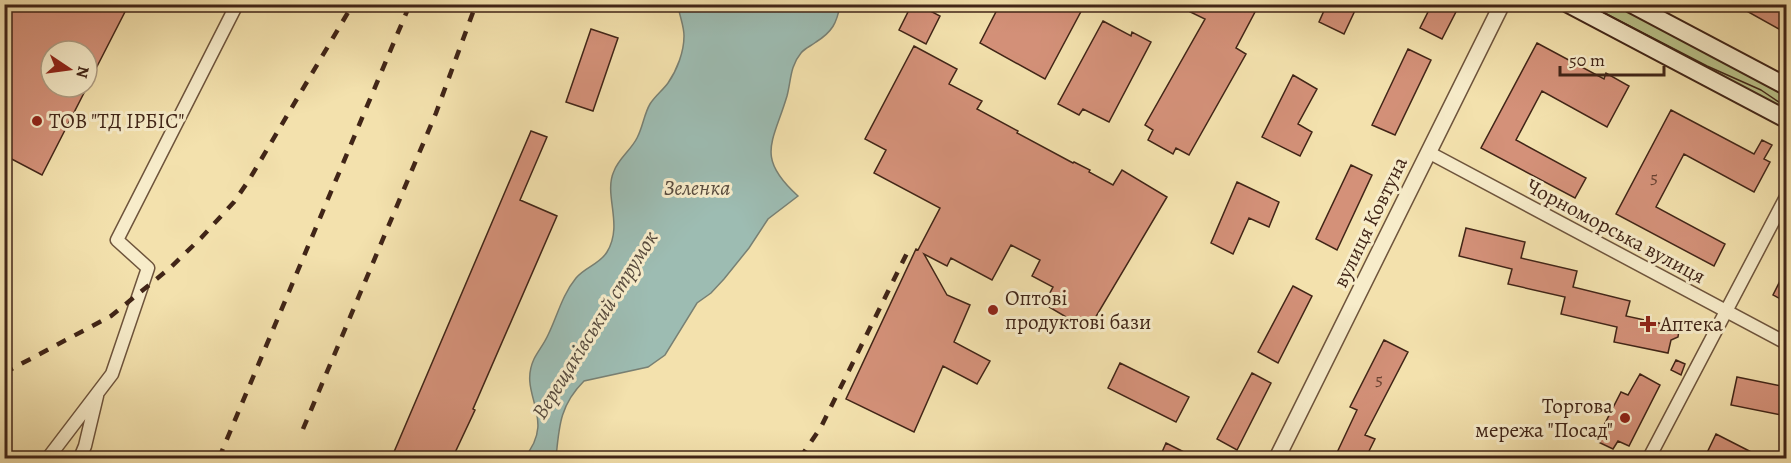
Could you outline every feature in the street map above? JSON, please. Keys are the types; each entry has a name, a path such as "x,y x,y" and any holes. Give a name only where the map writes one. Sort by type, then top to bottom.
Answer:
{"main road":[{"path":"1568,4 1786,119"},
{"path":"1631,4 1786,86"}],"street":[{"path":"48,459 112,374 148,268 117,240 237,4"},
{"name":"вулиця Ковтуна","path":"1277,459 1502,4"},
{"name":"Чорноморська вулиця","path":"1428,152 1786,344"},
{"path":"1649,459 1786,197"},
{"path":"80,459 98,392"}],"green space":[{"path":"1576,5 1623,5 1786,91 1786,114"}],"water":[{"name":"Зеленка","path":"678,5 840,5 830,31 797,58 773,138 772,160 776,171 798,196 768,219 749,248 724,279 711,293 697,303 665,355 648,367 584,381 565,407 556,458 524,458 538,431 538,419 530,384 530,372 534,359 571,285 580,274 604,256 612,241 614,220 611,180 616,166 637,138 650,104 668,83 679,61 684,36"}],"building":[{"name":"ТОВ \"ТД ІРБІС\"","path":"4,4 129,4 99,63 99,39 39,39 39,99 81,99 42,175 4,155"},
{"path":"912,4 917,4 940,16 926,44 899,30"},
{"path":"1000,4 1085,4 1045,79 980,43"},
{"path":"1174,4 1242,4 1255,12 1236,48 1246,54 1189,155 1176,148 1173,154 1148,140 1153,130 1145,125 1205,19"},
{"path":"1327,4 1358,4 1344,34 1319,22"},
{"path":"1432,4 1460,4 1442,39 1420,28"},
{"path":"1734,4 1786,4 1786,33"},
{"path":"1103,21 1131,36 1132,32 1151,42 1109,122 1083,109 1079,115 1058,104"},
{"path":"591,29 618,38 593,111 566,102"},
{"path":"1537,43 1604,79 1606,73 1629,86 1607,127 1542,91 1516,140 1586,178 1575,198 1481,148"},
{"path":"914,46 957,69 949,84 982,101 977,109 1018,131 1017,133 1090,170 1089,172 1113,185 1122,170 1167,197 1088,330 1044,304 1053,287 1032,276 1040,260 1011,245 992,280 951,258 947,266 924,254 947,295 970,305 954,342 990,361 977,384 943,366 914,432 846,399 916,249 918,250 940,208 874,173 886,150 865,139"},
{"path":"1408,49 1431,60 1395,135 1372,125"},
{"path":"1293,75 1317,89 1298,124 1312,132 1300,156 1262,137"},
{"path":"1671,110 1754,154 1762,140 1772,145 1764,159 1770,162 1754,192 1684,154 1656,207 1725,244 1714,266 1616,214"},
{"path":"531,131 547,137 520,200 557,216 473,409 475,410 452,459 391,459"},
{"path":"1351,165 1372,175 1337,250 1316,239"},
{"path":"1237,182 1279,202 1269,227 1249,218 1233,254 1211,243"},
{"path":"1466,228 1525,242 1521,258 1577,271 1573,287 1630,301 1626,316 1677,327 1678,337 1671,340 1668,353 1614,342 1617,327 1561,314 1565,297 1508,284 1512,269 1459,256"},
{"path":"1786,269 1786,302 1773,295"},
{"path":"1293,286 1312,296 1278,363 1258,352"},
{"path":"1384,340 1408,352 1365,435 1375,439 1365,459 1334,459 1357,410 1350,407"},
{"path":"1676,360 1685,364 1681,375 1671,370"},
{"path":"1120,363 1189,397 1176,422 1108,388"},
{"path":"1252,373 1271,383 1237,450 1217,439"},
{"name":"Торгова мережа \"Посад\"","path":"1640,374 1660,385 1629,446 1618,441 1613,449 1596,441 1621,392 1628,395"},
{"path":"1737,377 1786,387 1786,416 1731,405"},
{"path":"1716,434 1765,459 1704,459"},
{"path":"1166,443 1198,459 1159,459"}],"tram line":[{"path":"1587,4 1707,66 1761,90 1786,107"}],"railway":[{"path":"4,373 111,316 170,268 201,238 234,202 249,180 353,4"},
{"path":"219,458 410,4"},
{"path":"303,429 436,113 476,4"},
{"path":"800,458 821,427 909,249"}],"place":[{"name":"ТОВ \"ТД ІРБІС\"","path":"37,121"},
{"name":"Оптові продуктові бази","path":"993,310"},
{"name":"Аптека","path":"1648,324"},
{"name":"Торгова мережа \"Посад\"","path":"1625,418"}],"water label":[{"name":"Верещаківський струмок","path":"595,325"}]}
